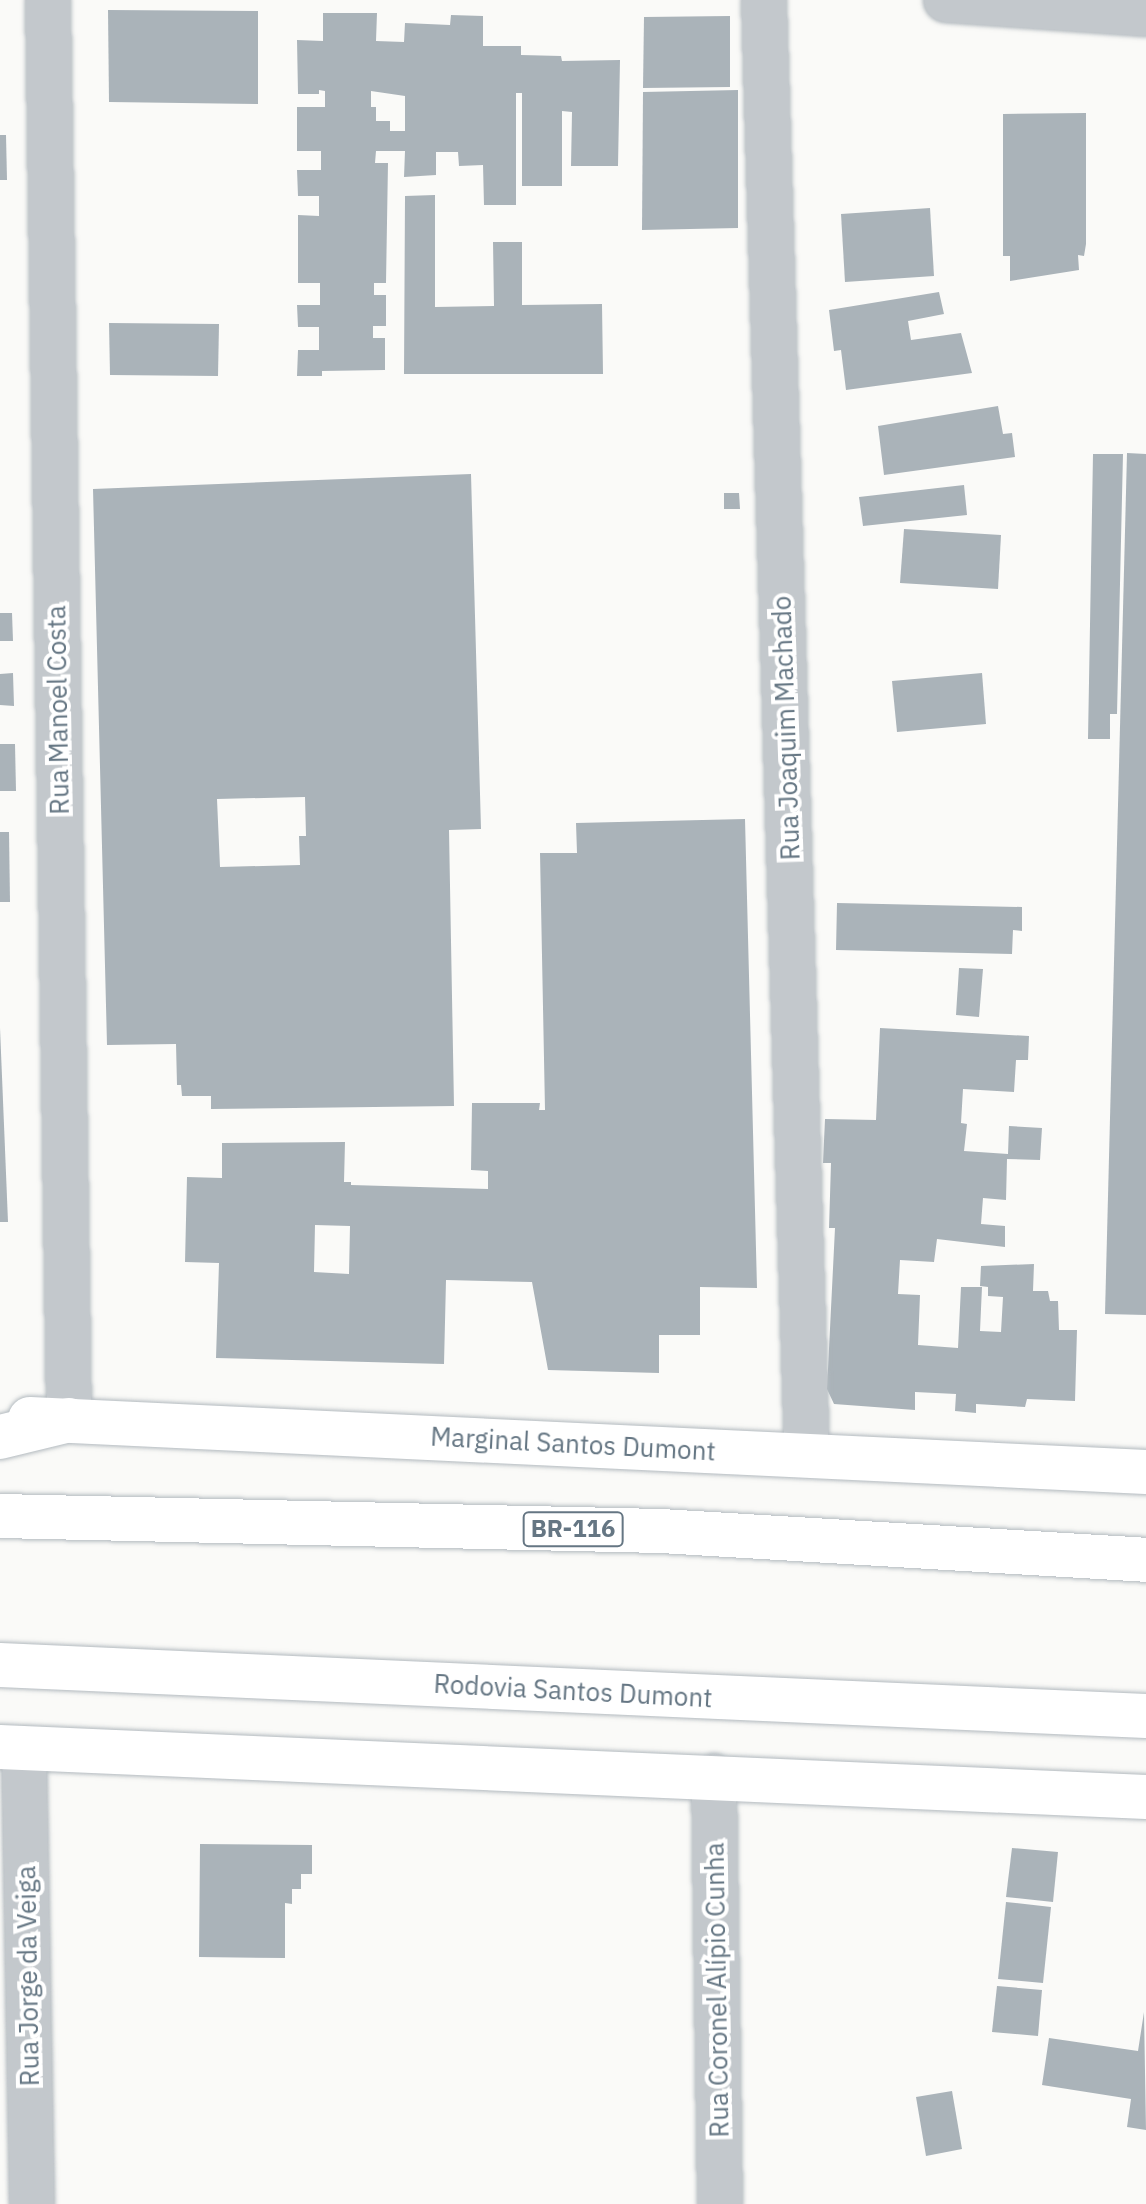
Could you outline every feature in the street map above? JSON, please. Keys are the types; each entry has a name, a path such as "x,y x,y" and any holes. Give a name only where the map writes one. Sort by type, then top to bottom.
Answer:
{"main road":[{"name":"Marginal Santos Dumont","path":"0,1419 1146,1472"},
{"path":"0,1437 69,1420"},
{"name":"BR-116","path":"0,1516 661,1531 1146,1560"},
{"name":"Rodovia Santos Dumont","path":"0,1665 1146,1716"},
{"path":"12,1748 1146,1797"}],"street":[{"name":"Rua Manoel Costa","path":"48,0 69,1420"},
{"name":"Rua Joaquim Machado","path":"764,0 807,1455"},
{"path":"946,0 1146,14"},
{"name":"Rua Jorge da Veiga","path":"12,1748 32,2204"},
{"name":"Rua Coronel Alípio Cunha","path":"714,1776 720,2204"}],"building":[{"path":"108,10 258,11 258,104 109,102"},
{"path":"323,13 377,13 376,41 404,42 405,23 450,25 451,15 483,16 483,46 521,46 521,55 561,56 562,61 620,60 618,166 571,166 572,112 562,111 562,186 522,186 522,93 516,93 516,205 484,205 483,165 459,166 458,152 436,152 436,175 404,177 405,151 376,151 375,163 388,163 386,283 374,283 374,295 386,295 386,326 373,326 373,338 385,338 385,370 322,371 322,376 297,376 298,350 319,350 319,327 298,327 297,305 320,305 320,283 298,283 298,215 319,216 319,196 298,196 297,170 321,170 321,151 297,151 297,107 325,107 325,91 298,94 297,40 323,41","holes":["371,91 405,96 405,131 390,131 390,121 376,121 376,107 371,107"]},
{"path":"730,16 730,87 643,88 644,17"},
{"path":"738,90 738,228 642,230 643,92"},
{"path":"1086,113 1086,244 1084,256 1078,255 1079,270 1010,281 1010,256 1003,256 1003,114"},
{"path":"0,135 6,135 7,180 0,180"},
{"path":"435,195 435,307 494,306 493,242 522,242 522,305 602,304 603,374 404,374 405,196"},
{"path":"930,208 934,276 845,282 841,214"},
{"path":"939,292 944,314 908,321 911,340 961,333 972,373 846,390 841,350 834,351 829,310"},
{"path":"109,323 219,324 218,376 110,375"},
{"path":"998,406 1003,434 1012,433 1015,457 884,475 878,426"},
{"path":"1127,453 1146,454 1146,1315 1105,1314"},
{"path":"1093,454 1123,454 1117,714 1110,714 1110,739 1088,739"},
{"path":"471,474 481,829 449,830 454,1106 211,1109 211,1096 182,1096 181,1085 177,1085 176,1044 107,1045 93,489","holes":["305,797 306,836 299,836 300,865 220,867 217,799"]},
{"path":"964,485 967,515 863,526 859,497"},
{"path":"724,493 739,493 740,509 724,509"},
{"path":"904,529 1001,535 998,589 900,583"},
{"path":"0,613 12,613 13,641 0,641"},
{"path":"13,673 14,706 0,705 0,674"},
{"path":"982,673 986,724 897,732 892,681"},
{"path":"0,744 15,744 16,791 0,791"},
{"path":"745,819 757,1288 700,1287 700,1335 659,1335 659,1373 548,1370 532,1282 446,1280 444,1364 216,1358 219,1263 185,1262 187,1177 222,1178 222,1143 345,1142 344,1182 351,1182 351,1185 488,1189 488,1171 471,1170 472,1103 540,1103 539,1110 545,1110 540,853 577,853 576,823","holes":["315,1225 350,1226 349,1274 314,1272"]},
{"path":"0,832 9,832 10,902 0,902"},
{"path":"837,903 1022,907 1022,931 1013,930 1012,954 836,950"},
{"path":"959,968 983,969 979,1017 956,1015"},
{"path":"0,1028 8,1222 0,1222"},
{"path":"880,1028 1029,1036 1028,1060 1016,1060 1014,1092 963,1089 961,1123 967,1124 964,1151 1008,1154 1009,1126 1042,1128 1040,1160 1007,1159 1006,1200 983,1198 981,1224 1005,1226 1005,1247 937,1239 934,1262 900,1260 898,1294 920,1295 918,1345 958,1348 961,1287 982,1287 980,1331 1001,1332 1003,1297 988,1296 988,1287 980,1286 981,1266 1034,1264 1033,1291 1048,1291 1050,1301 1058,1301 1059,1330 1077,1330 1075,1401 1027,1399 1025,1407 976,1404 976,1413 955,1411 956,1394 915,1392 915,1410 834,1404 827,1389 835,1228 829,1228 831,1163 823,1163 825,1119 876,1120"},
{"path":"200,1844 312,1845 312,1874 301,1874 301,1889 292,1889 292,1904 285,1903 285,1958 199,1957"},
{"path":"1012,1848 1058,1852 1053,1902 1006,1897"},
{"path":"1006,1902 1051,1907 1043,1983 998,1979"},
{"path":"997,1986 1042,1990 1038,2036 992,2032"},
{"path":"1144,2012 1146,2130 1127,2127 1131,2099 1042,2085 1049,2038 1138,2051"},
{"path":"952,2091 962,2149 926,2156 916,2097"}]}
